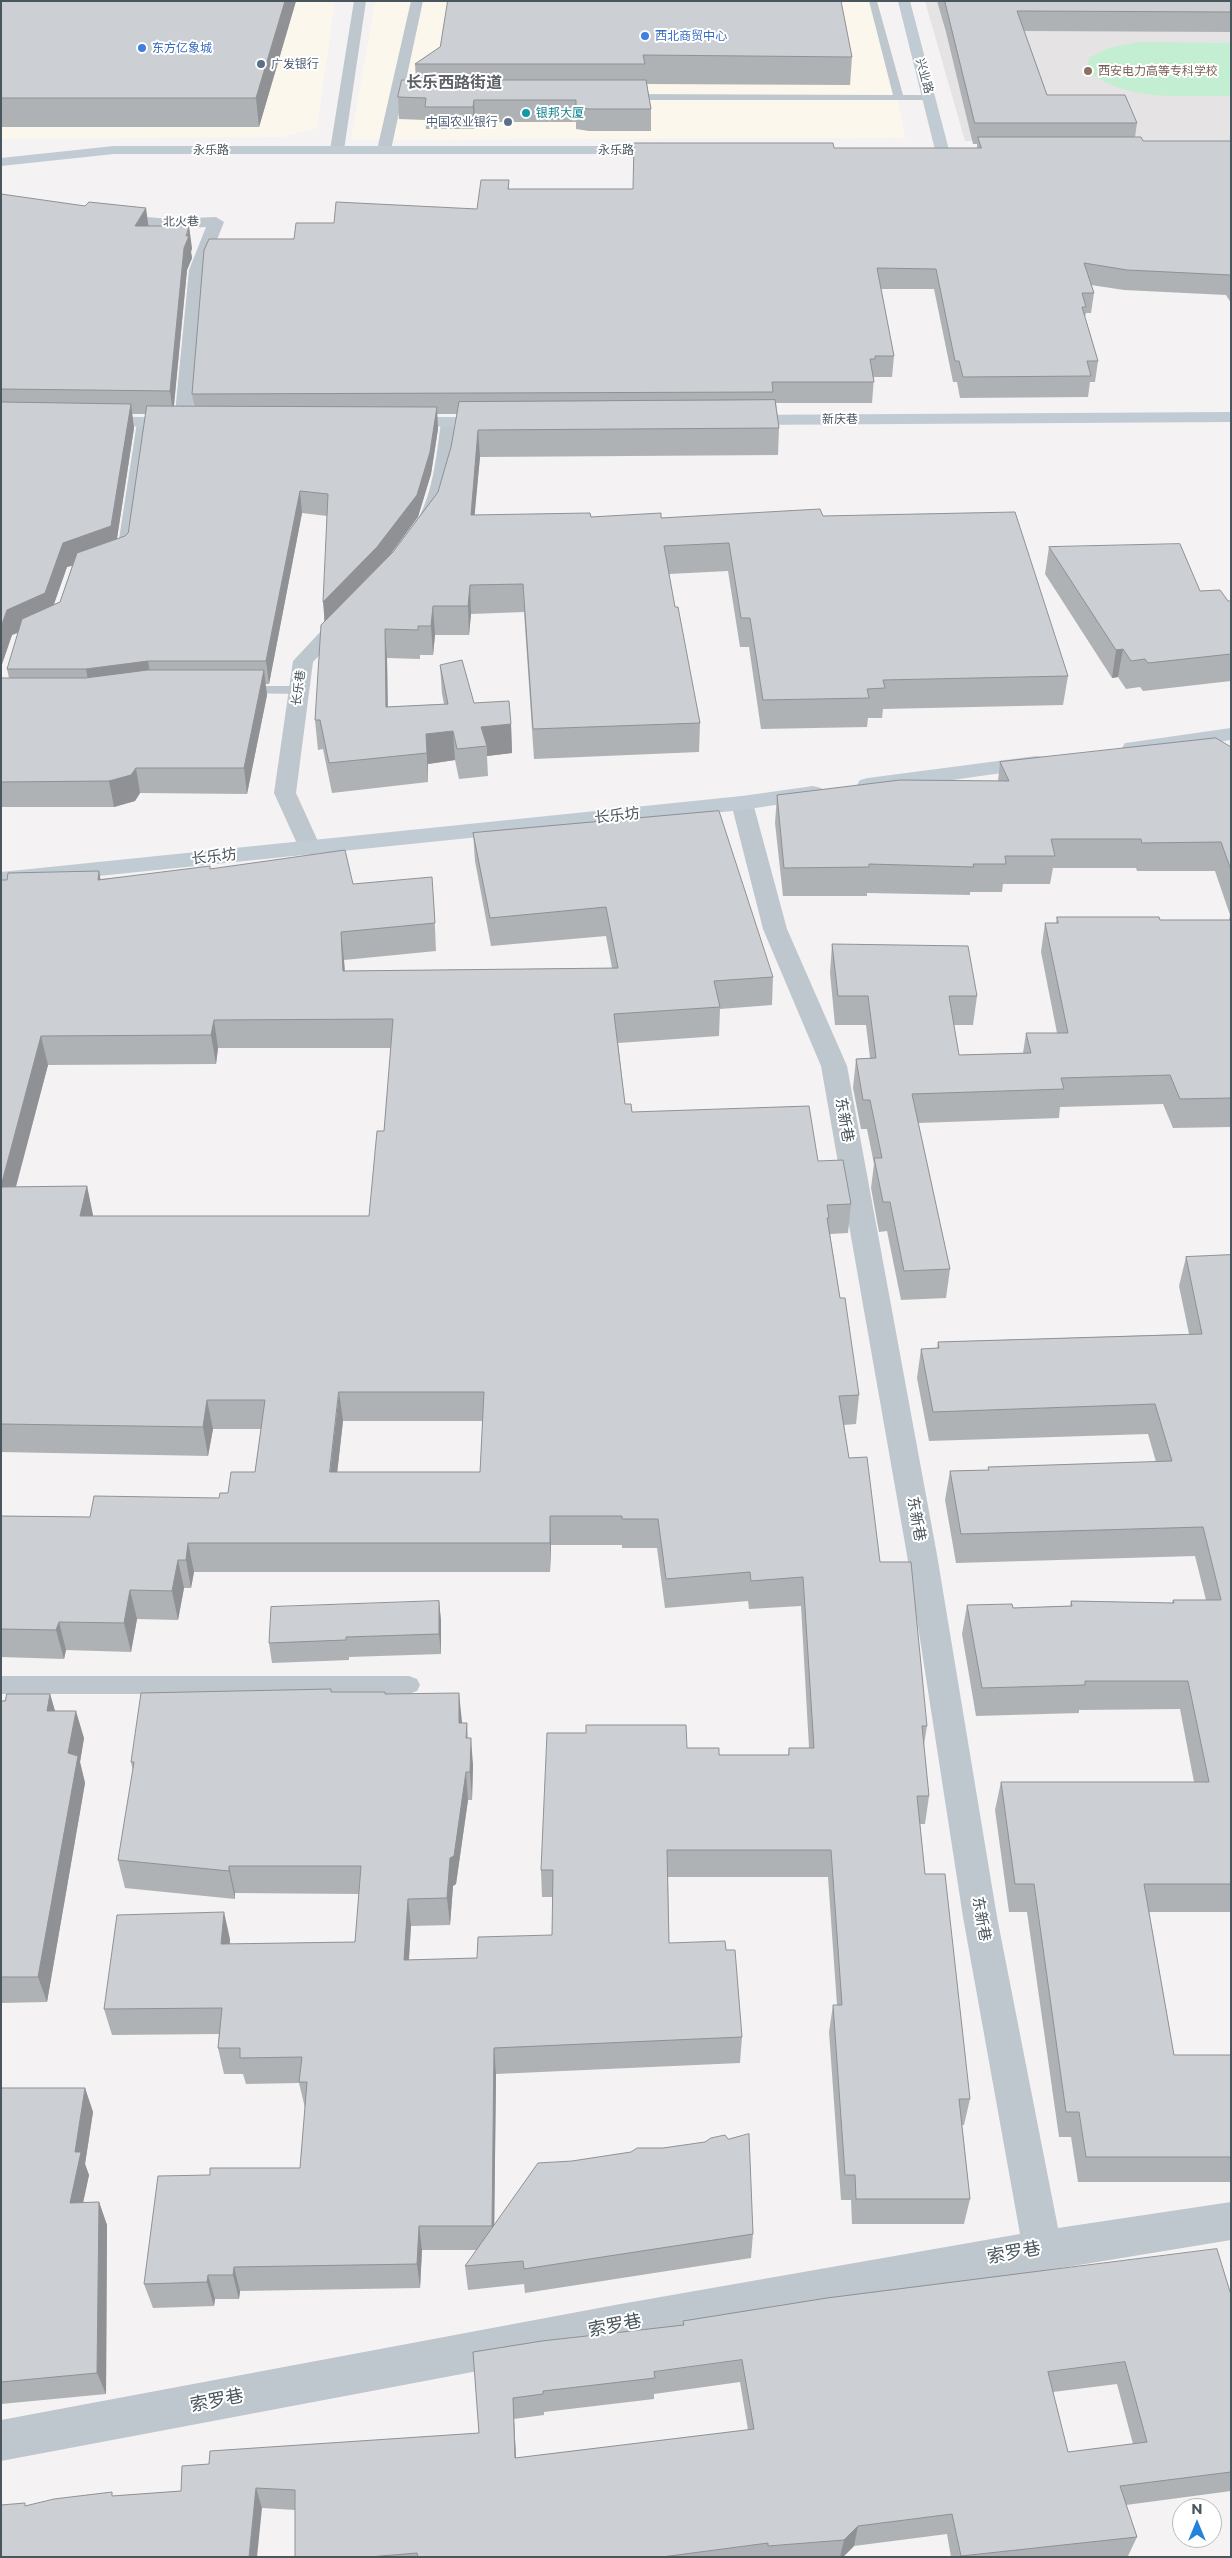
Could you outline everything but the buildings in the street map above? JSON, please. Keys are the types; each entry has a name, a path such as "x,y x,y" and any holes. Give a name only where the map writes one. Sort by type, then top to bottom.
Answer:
{"street":[{"path":"337,150 360,1"},
{"path":"384,150 399,97 417,1"},
{"name":"兴业路","path":"904,1 930,98 947,150 924,150"},
{"name":"永乐路","path":"1,162 114,150 684,150"},
{"name":"北火巷","path":"101,218 170,224 216,222 197,270 183,422"},
{"name":"新庆巷","path":"727,420 1231,417"},
{"path":"77,420 202,423"},
{"path":"411,543 429,519 442,474 450,422"},
{"path":"384,423 510,422"},
{"name":"长乐巷","path":"310,848 284,794 303,661 361,602"},
{"path":"1113,751 1231,734"},
{"name":"长乐坊","path":"1,879 742,803 1055,759"},
{"name":"东新巷","path":"742,803 775,929 834,1066 922,1555 980,1917 1042,2248"},
{"name":"索罗巷","path":"1,2441 1042,2248 1231,2221"}],"lane":[{"path":"873,1 899,98"},
{"path":"612,97 930,98"},
{"path":"106,560 123,554 143,422"},
{"path":"230,690 299,690"},
{"path":"1,1685 409,1686"}],"shaded area":[{"path":"1,1 335,1 317,128 283,137 1,139"},
{"path":"375,1 879,1 905,138 351,140"},
{"name":"西安电力高等专科学校","path":"925,1 1231,1 1231,141 965,141"}],"green space":[{"path":"1139,42 1231,43 1231,96 1175,96 1137,92 1119,88 1102,81 1087,70 1089,58 1108,48"}],"place":[{"name":"西北商贸中心","path":"645,36"},
{"name":"东方亿象城","path":"142,48"},
{"name":"广发银行","path":"261,64"},
{"name":"西安电力高等专科学校","path":"1088,71"},
{"name":"银邦大厦","path":"526,113"},
{"name":"中国农业银行","path":"508,122"}],"district":[{"name":"长乐西路街道","path":"454,83"}]}
